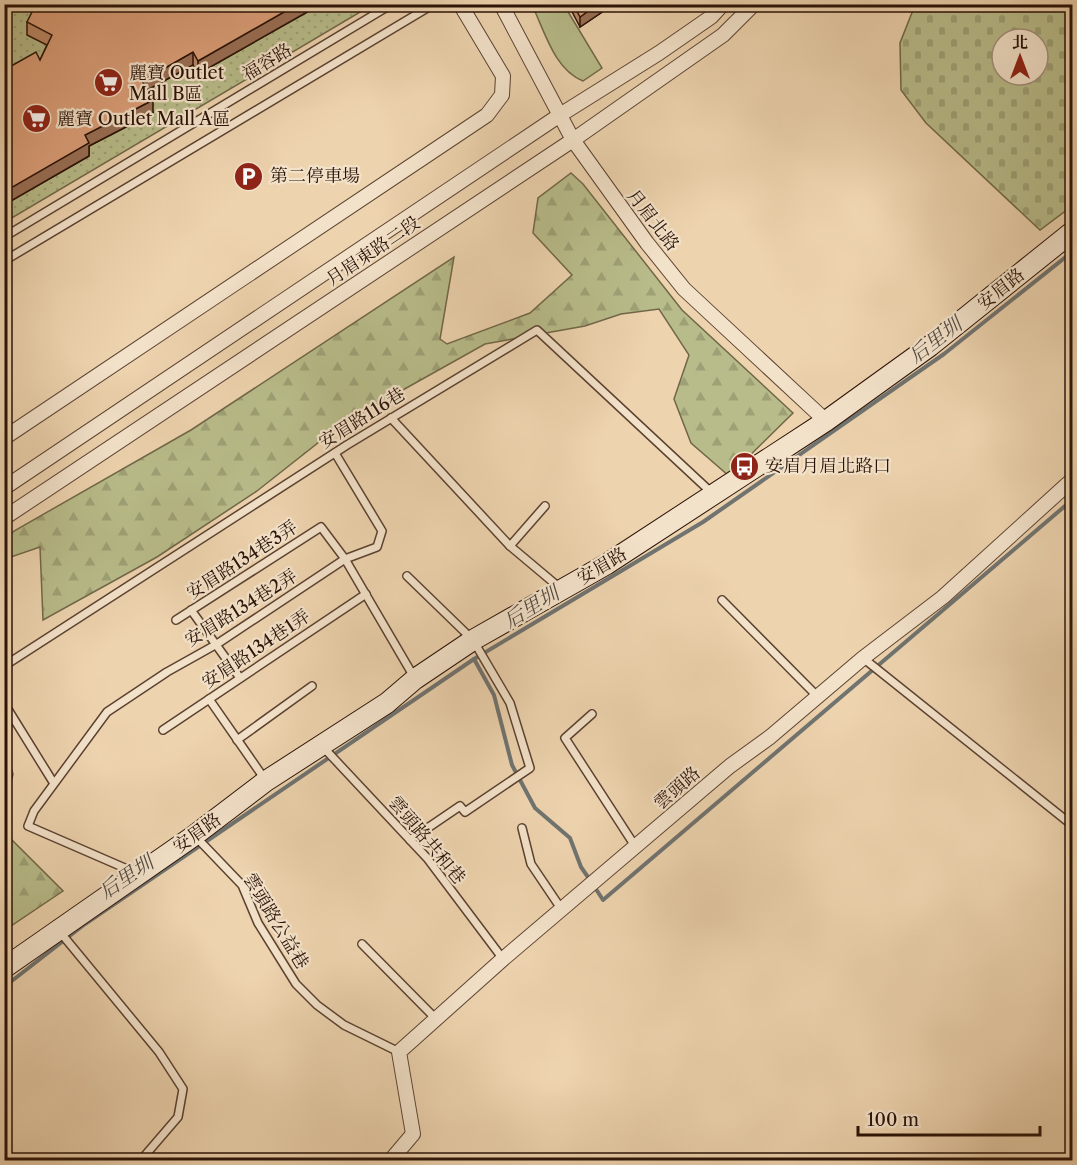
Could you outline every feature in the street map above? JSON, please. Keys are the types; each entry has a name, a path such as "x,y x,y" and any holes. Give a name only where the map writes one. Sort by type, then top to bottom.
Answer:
{"street":[{"path":"4,438 487,115 502,94 503,76 460,4"},
{"name":"月眉北路","path":"501,4 573,140 606,189 684,289 826,421"},
{"name":"月眉東路二段","path":"4,488 560,115 659,53 711,17 723,4"},
{"name":"月眉東路二段","path":"4,518 573,140 723,35 754,4"},
{"name":"安眉路","path":"4,968 139,875 266,782 387,704 415,679 473,640 608,564 826,421 930,346 1072,232"},
{"name":"雲頭路","path":"399,1052 503,959 730,766 770,737 863,658 943,597 1072,480"},
{"path":"391,1161 413,1134 399,1052"}],"lane":[{"name":"福容路","path":"4,237 392,4"},
{"path":"4,261 434,4"},
{"name":"安眉路116巷","path":"4,666 335,453 537,330 713,494"},
{"path":"391,418 450,485 510,546 562,590"},
{"name":"安眉路134巷2弄","path":"139,875 28,826 34,811 107,711 167,672 217,644 345,559 377,548 382,531 335,453"},
{"path":"510,546 545,506"},
{"name":"安眉路134巷3弄","path":"176,620 321,527 345,559"},
{"path":"345,559 415,679"},
{"path":"407,576 473,640 510,703 530,768 465,812 460,806 410,840"},
{"name":"安眉路134巷1弄","path":"163,730 366,594"},
{"path":"722,600 818,697"},
{"path":"191,610 240,678"},
{"path":"863,658 1072,825"},
{"path":"237,740 312,686"},
{"path":"209,699 266,782"},
{"path":"4,703 53,782"},
{"path":"592,714 565,738 636,847"},
{"name":"雲頭路共和巷","path":"321,745 427,858 503,959"},
{"path":"522,828 531,864 562,910"},
{"name":"雲頭路公益巷","path":"195,835 242,885 258,923 296,984 317,1005 344,1025 399,1052"},
{"path":"58,930 159,1052 183,1089 178,1117 141,1161"},
{"path":"362,944 437,1020"}],"path":[{"path":"4,12 9,10 6,4"}],"green space":[{"path":"5,4 372,5 5,222"},
{"path":"532,5 564,5 602,68 583,81 565,68 552,49"},
{"path":"915,5 1072,5 1072,206 1040,230 926,123 901,90 900,43"},
{"path":"571,173 583,184 682,310 793,413 729,476 691,443 674,399 689,355 659,309 621,314 585,326 485,344 342,424 257,491 157,557 43,620 40,547 5,559 5,540 14,531 191,430 454,257 440,339 447,344 530,313 572,275 533,233 538,198"},
{"path":"4,749 13,774 5,810"},
{"path":"4,832 63,891 5,930 4,930"}],"building":[{"name":"麗寶 Outlet Mall B區","path":"36,4 298,4 198,61 193,52 142,81 153,100 85,135 89,143 4,192 4,70 36,52 40,60 52,35 27,22"},
{"path":"573,4 598,4 580,17"}],"waterway":[{"name":"后里圳","path":"4,987 85,924 474,659 703,522 944,354 1072,252"},
{"path":"594,886 603,900 1072,500"},
{"path":"474,659 494,695 512,765 535,808 570,838 581,867 590,880"}],"place":[{"name":"麗寶 Outlet Mall B區","path":"108,83"},
{"name":"麗寶 Outlet Mall A區","path":"36,119"},
{"name":"第二停車場","path":"249,176"},
{"name":"安眉月眉北路口","path":"744,466"}]}
